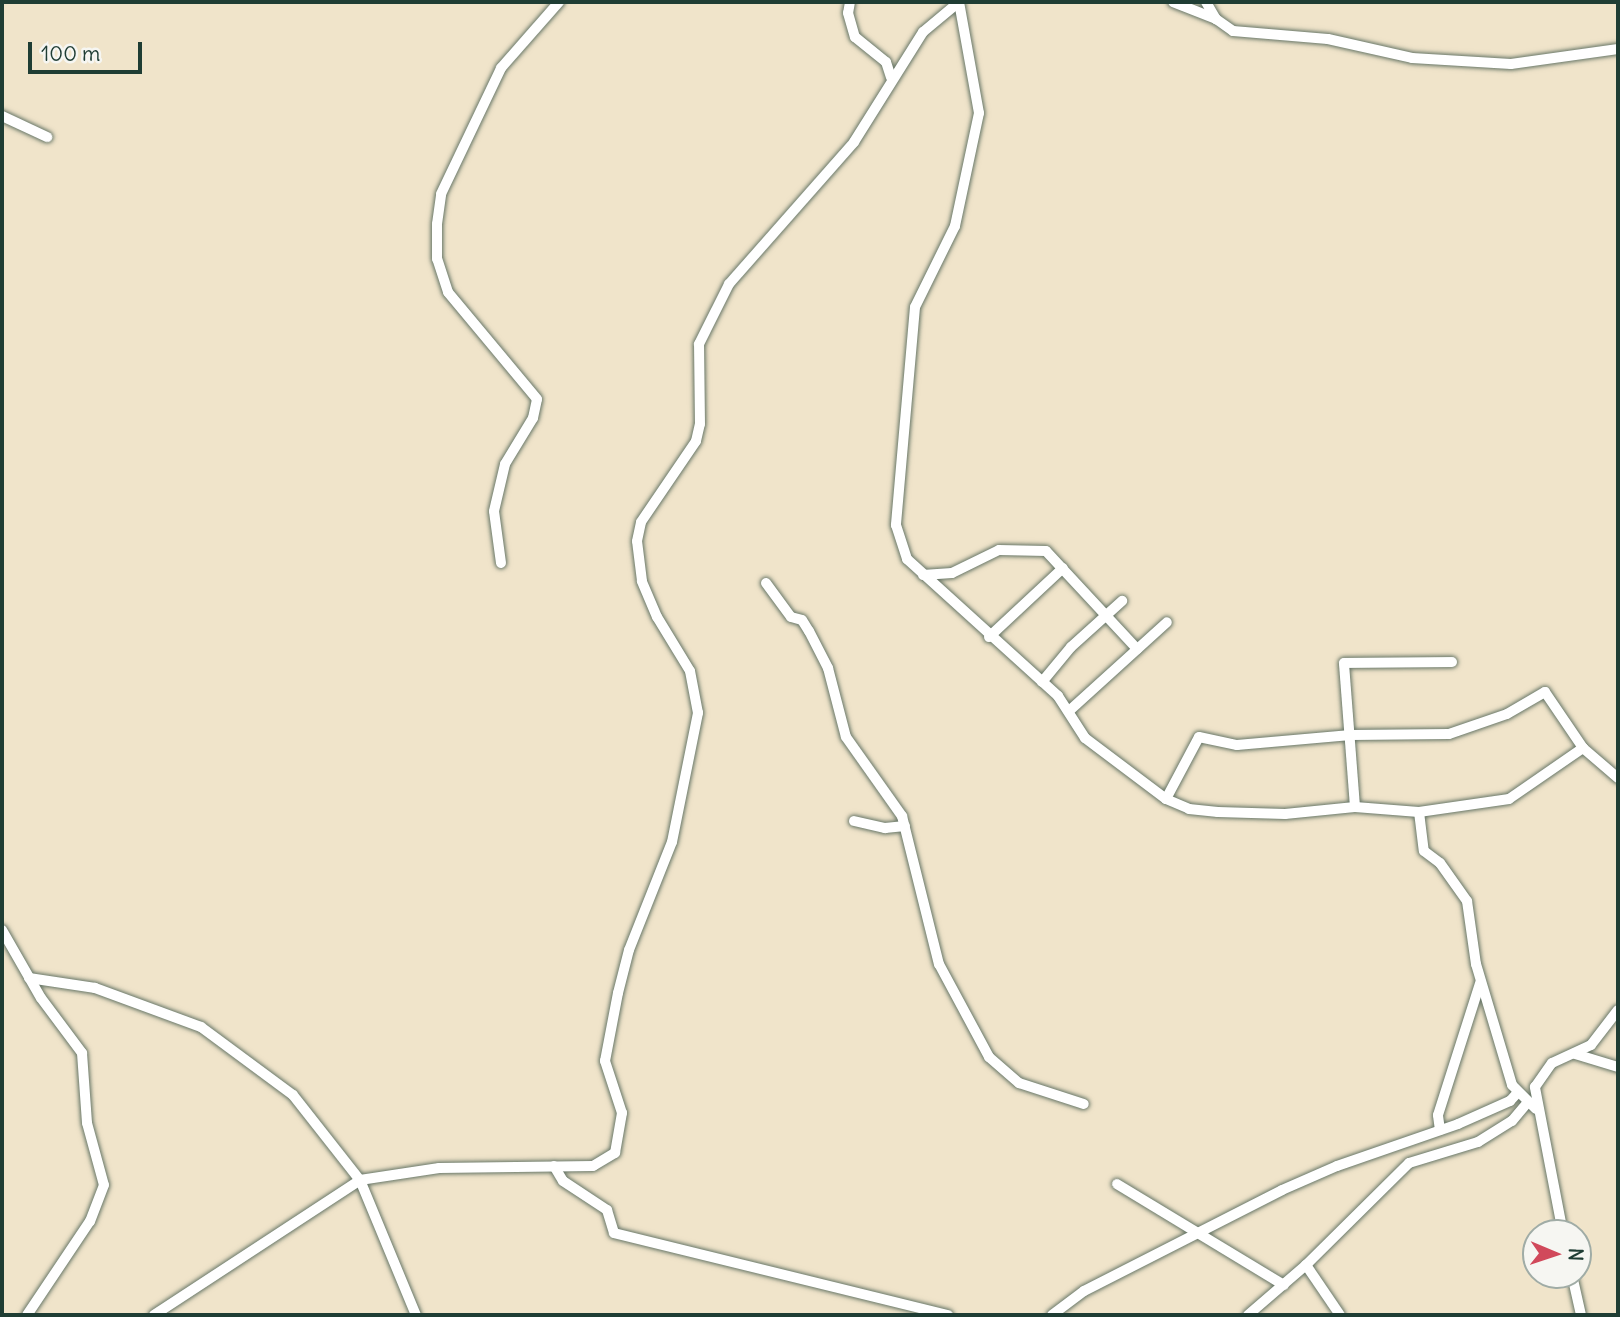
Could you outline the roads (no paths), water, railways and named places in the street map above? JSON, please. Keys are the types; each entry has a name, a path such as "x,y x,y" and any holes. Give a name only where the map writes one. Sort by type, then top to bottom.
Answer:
{"street":[{"path":"501,563 494,510 505,464 533,418 537,399 448,292 437,259 441,194 501,68 559,2"},
{"path":"850,2 848,13 855,37 886,62 891,77"},
{"path":"1173,2 1245,34 1328,39 1412,58 1511,64 1618,49"},
{"path":"1206,2 1216,19"},
{"path":"154,1315 360,1180 439,1168 554,1166 605,1161 620,1140 622,1113 606,1072 608,1048 629,950 672,842 698,713 690,671 657,617 642,581 637,541 640,522 695,441 700,424 699,344 729,284 853,142 891,77 923,32 961,3 979,113 955,226 915,307 897,508 898,541 923,575 1042,682 1069,711 1085,738 1167,799 1189,809 1285,814 1355,807 1419,812 1509,799 1583,748"},
{"path":"2,117 47,137"},
{"path":"923,575 952,573 999,550 1045,551 1137,649"},
{"path":"989,637 1063,568"},
{"path":"766,583 791,617 802,620 818,646 846,737 892,798 905,826 939,964 989,1057 1019,1083 1084,1104"},
{"path":"1042,682 1106,614 1122,601"},
{"path":"1069,711 1167,622"},
{"path":"1355,807 1344,663 1452,662"},
{"path":"1167,799 1199,737 1237,745 1351,735 1449,734 1507,714 1545,692 1583,748 1618,778"},
{"path":"1419,812 1424,850 1449,874 1467,901 1481,981 1503,1060 1518,1092 1532,1105"},
{"path":"854,821 885,828 905,826"},
{"path":"2,930 29,978 71,1035 86,1064 86,1123 104,1185 90,1221 27,1315"},
{"path":"29,978 95,988 213,1034 293,1095 360,1180 415,1315"},
{"path":"1440,1130 1444,1093 1481,981"},
{"path":"1560,1219 1532,1105 1537,1080 1557,1059 1591,1045 1618,1010"},
{"path":"1573,1054 1618,1067"},
{"path":"1605,1064 1618,1059"},
{"path":"1052,1315 1084,1291 1325,1171 1495,1108 1518,1092"},
{"path":"1248,1315 1306,1265 1409,1163 1478,1142 1532,1105"},
{"path":"554,1166 563,1181 607,1210 614,1233 948,1315"},
{"path":"1117,1184 1284,1285"},
{"path":"1306,1265 1340,1315"},
{"path":"1575,1289 1581,1315"}]}
